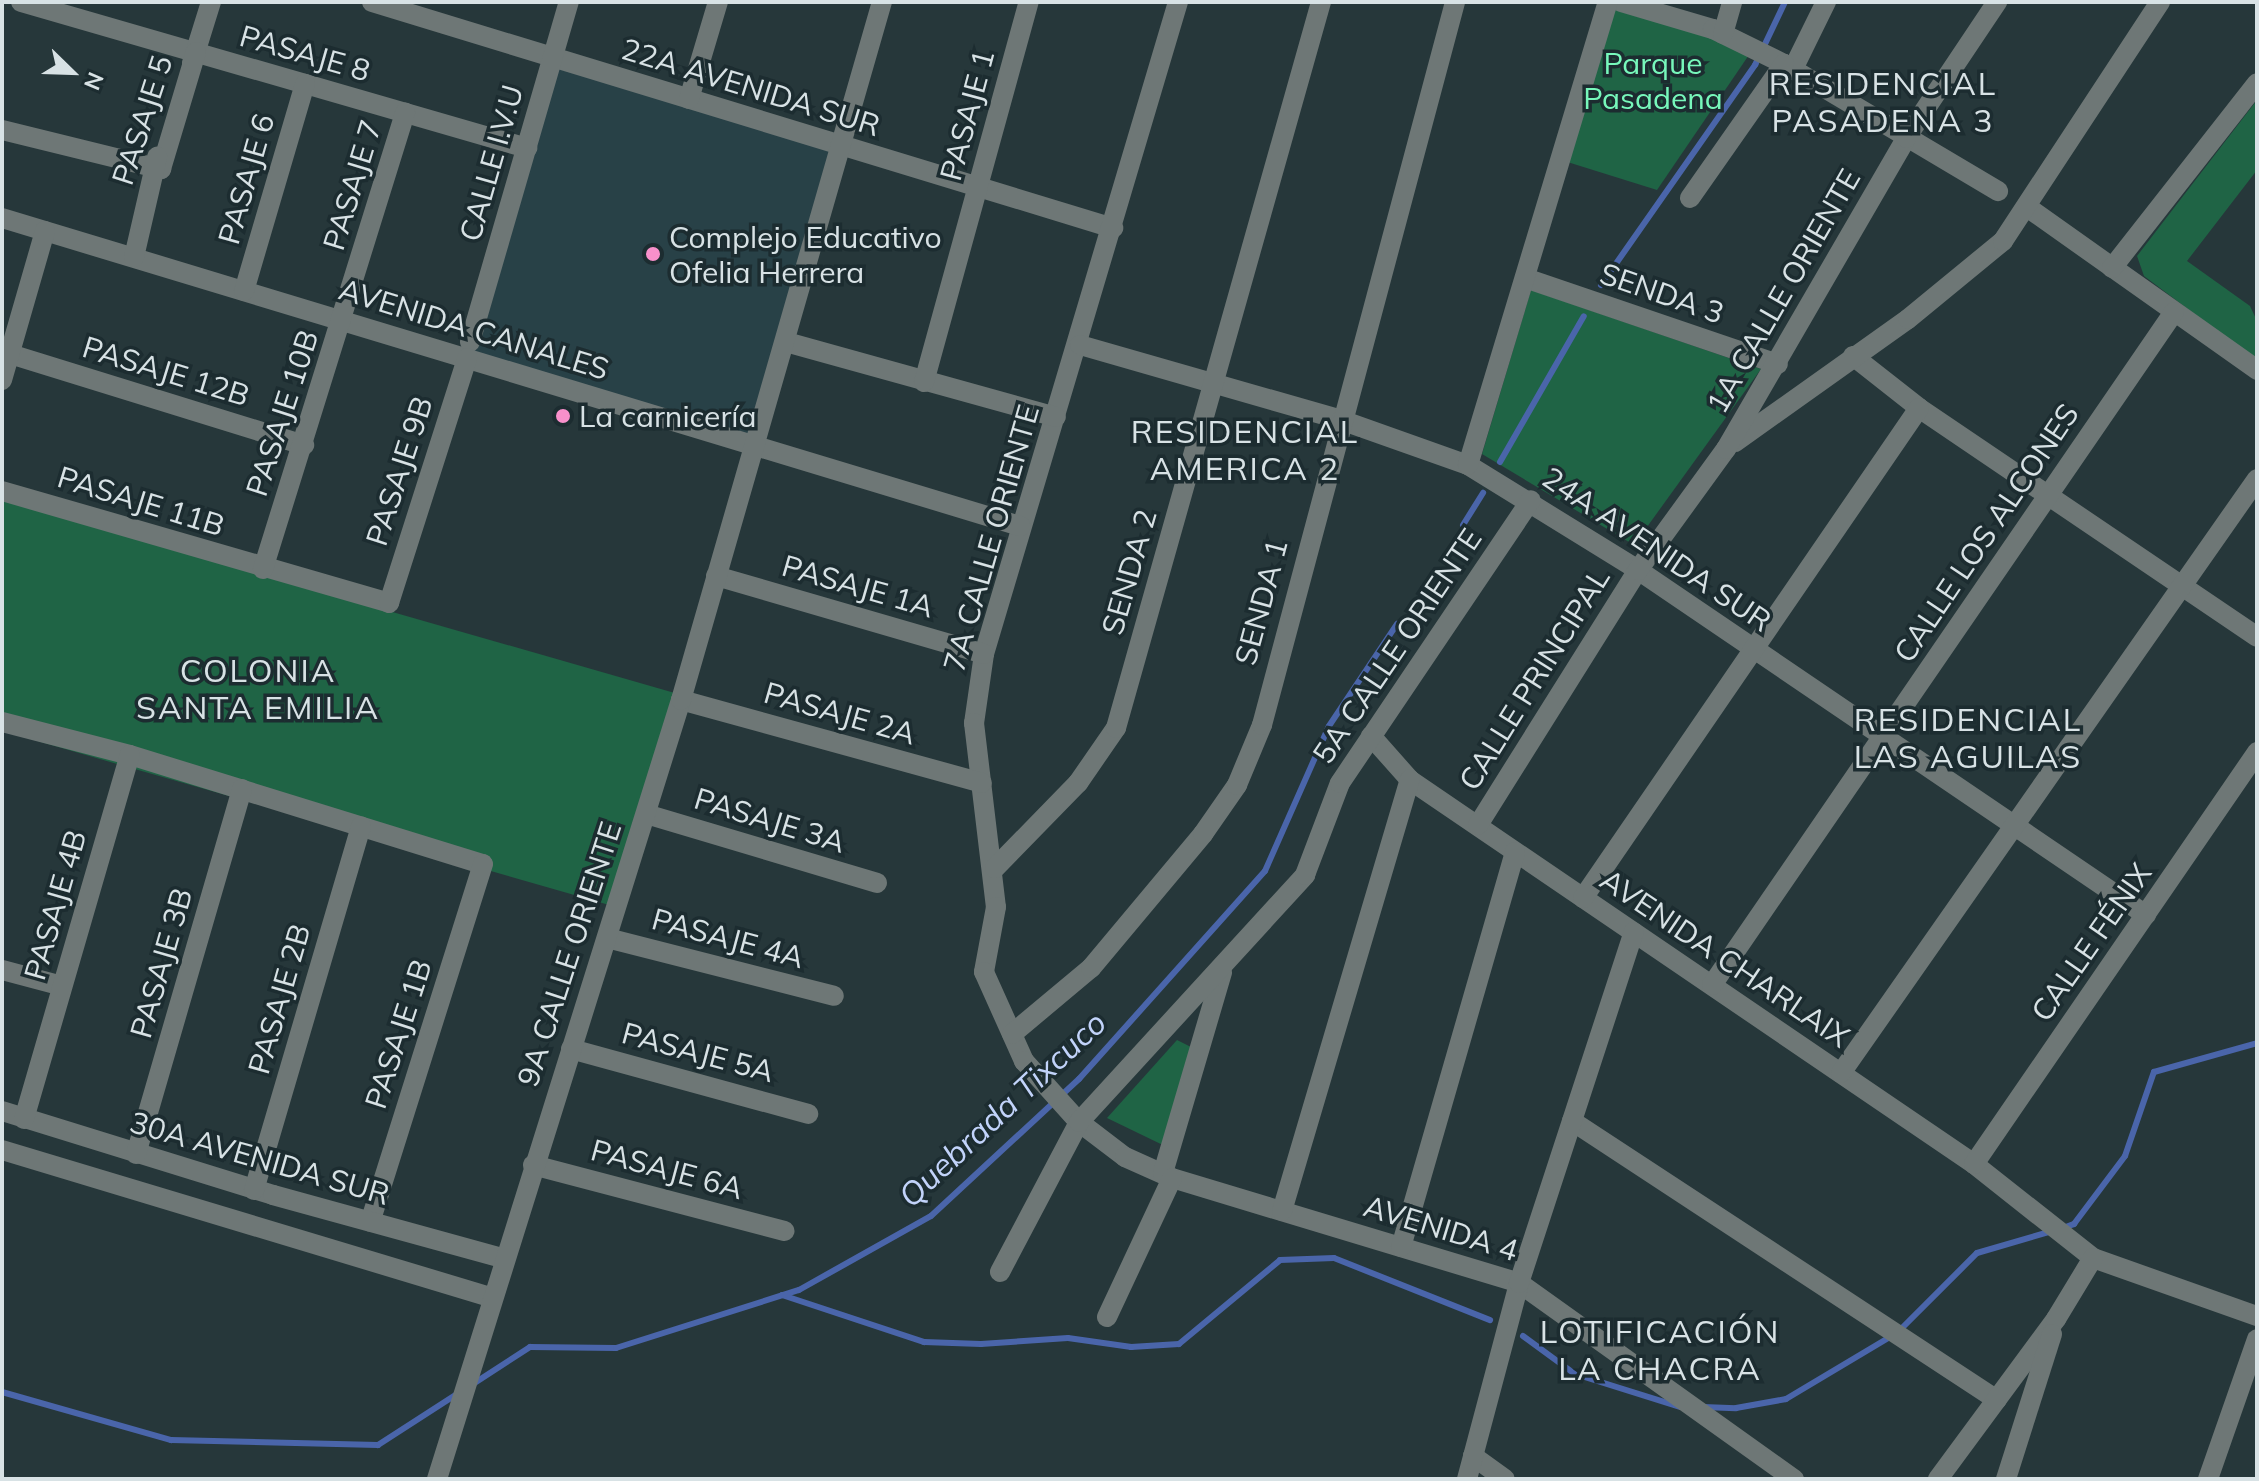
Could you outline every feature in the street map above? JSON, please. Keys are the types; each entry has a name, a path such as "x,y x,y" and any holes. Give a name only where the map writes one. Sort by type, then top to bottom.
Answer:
{"street":[{"name":"PASAJE 8","path":"21,2 527,148"},
{"name":"PASAJE 5","path":"134,257 153,169 211,2"},
{"name":"22A AVENIDA SUR","path":"372,2 1113,228"},
{"name":"CALLE I.V.U","path":"468,350 569,2"},
{"path":"689,99 718,2"},
{"name":"9A CALLE ORIENTE","path":"437,1479 502,1258 681,700 882,2"},
{"name":"PASAJE 1","path":"924,382 1029,2"},
{"name":"7A CALLE ORIENTE","path":"1073,1116 1024,1061 984,972 995,919 995,868 974,723 984,654 1020,526 1080,345 1178,2"},
{"name":"SENDA 2","path":"995,868 1078,783 1116,728 1321,2"},
{"name":"SENDA 1","path":"1012,1034 1091,968 1203,834 1237,785 1262,725 1424,106 1455,2"},
{"path":"1468,465 1608,2"},
{"path":"1621,2 1723,34 1753,49 1998,191"},
{"path":"1723,34 1732,2"},
{"path":"1690,198 1826,2"},
{"name":"1A CALLE ORIENTE","path":"1726,449 1778,364 1906,138 1997,2"},
{"path":"1726,449 1908,319 2003,241 2108,74 2160,2"},
{"path":"2112,268 2257,83"},
{"name":"PASAJE 6","path":"244,291 305,84"},
{"name":"PASAJE 7","path":"343,321 405,113"},
{"path":"2,130 153,169"},
{"path":"2027,207 2257,370"},
{"name":"AVENIDA CANALES","path":"2,218 343,321 468,350 754,446 1020,526"},
{"path":"2,380 45,231"},
{"name":"SENDA 3","path":"1525,278 1778,364"},
{"name":"CALLE LOS ALCONES","path":"1712,985 2174,312"},
{"name":"PASAJE 10B","path":"263,569 343,321"},
{"path":"786,342 1056,417"},
{"name":"24A AVENIDA SUR","path":"1080,345 1341,420 1468,465 1531,500 1638,570 2146,915"},
{"name":"PASAJE 9B","path":"389,603 468,350"},
{"name":"PASAJE 12B","path":"10,354 304,445"},
{"path":"1853,356 1919,408 2050,493 2257,637"},
{"path":"1583,898 1919,408"},
{"name":"CALLE PRINCIPAL","path":"1478,825 1638,570 1726,449"},
{"path":"1841,1073 2257,479"},
{"name":"PASAJE 11B","path":"2,491 389,603"},
{"name":"5A CALLE ORIENTE","path":"1000,1272 1073,1116 1223,968 1305,875 1340,783 1531,500"},
{"name":"PASAJE 1A","path":"716,576 984,654"},
{"name":"PASAJE 2A","path":"681,700 982,783"},
{"path":"2,722 130,755 361,826"},
{"name":"AVENIDA CHARLAIX","path":"1371,736 1410,780 1974,1164 2093,1258 2257,1316"},
{"name":"CALLE FÉNIX","path":"1974,1164 2257,752"},
{"name":"PASAJE 4B","path":"24,1119 130,755"},
{"path":"1282,1211 1410,780"},
{"name":"PASAJE 3B","path":"136,1154 242,789"},
{"name":"PASAJE 3A","path":"646,814 877,883"},
{"name":"PASAJE 1B","path":"361,826 483,864 370,1222"},
{"name":"PASAJE 2B","path":"254,1190 361,826"},
{"path":"1393,1244 1515,852"},
{"path":"1467,1479 1519,1283 1634,932"},
{"name":"PASAJE 4A","path":"607,938 834,996"},
{"path":"1107,1317 1168,1176 1223,968"},
{"path":"2,970 62,986"},
{"name":"PASAJE 5A","path":"571,1049 808,1114"},
{"name":"30A AVENIDA SUR","path":"2,1111 254,1190 502,1258"},
{"name":"AVENIDA 4","path":"1073,1116 1125,1157 1168,1176 1519,1283 1794,1479"},
{"path":"1572,1121 1997,1400"},
{"path":"2,1150 490,1297"},
{"name":"PASAJE 6A","path":"533,1165 785,1231"},
{"path":"208,1211 218,1179"},
{"path":"1938,1479 2056,1319 2093,1258"},
{"path":"2006,1479 2056,1319"},
{"path":"2208,1479 2257,1339"},
{"path":"1473,1456 1505,1479"}],"shaded area":[{"name":"Complejo Educativo Ofelia Herrera","path":"553,57 841,145 749,444 461,356"}],"green space":[{"name":"Parque Pasadena","path":"1608,2 1753,49 1657,190 1561,160"},
{"path":"2257,100 2257,170 2187,261 2250,306 2257,321 2257,361 2144,276 2137,256"},
{"path":"1531,290 1761,369 1634,545 1482,454"},
{"path":"2,500 683,695 621,909 2,731"},
{"path":"1177,1040 1191,1047 1169,1148 1107,1118"}],"waterway":[{"name":"Quebrada Tixcuco","path":"1601,285 1755,65 1785,2"},
{"name":"Quebrada Tixcuco","path":"1500,462 1584,316"},
{"name":"Quebrada Tixcuco","path":"1463,525 1483,493"},
{"name":"Quebrada Tixcuco","path":"473,1384 530,1347 616,1348 799,1290 931,1216 1079,1079 1265,871 1329,726 1397,624"},
{"path":"2063,1228 2074,1224 2125,1156 2154,1072 2257,1043"},
{"path":"1899,1331 1977,1253 2052,1231"},
{"path":"782,1295 924,1342 981,1344 1068,1338 1131,1347 1179,1344 1280,1260 1334,1258 1490,1320"},
{"path":"1523,1336 1575,1374 1680,1407"},
{"path":"1703,1407 1736,1408 1786,1399 1890,1337"},
{"name":"Quebrada Tixcuco","path":"2,1392 171,1440 378,1445 457,1394"}],"place":[{"name":"Complejo Educativo Ofelia Herrera","path":"653,254"},
{"name":"La carnicería","path":"563,416"}],"district":[{"name":"RESIDENCIAL PASADENA 3","path":"1883,102"},
{"name":"RESIDENCIAL AMERICA 2","path":"1245,450"},
{"name":"COLONIA SANTA EMILIA","path":"258,690"},
{"name":"RESIDENCIAL LAS AGUILAS","path":"1968,738"},
{"name":"LOTIFICACIÓN LA CHACRA","path":"1660,1350"}]}
